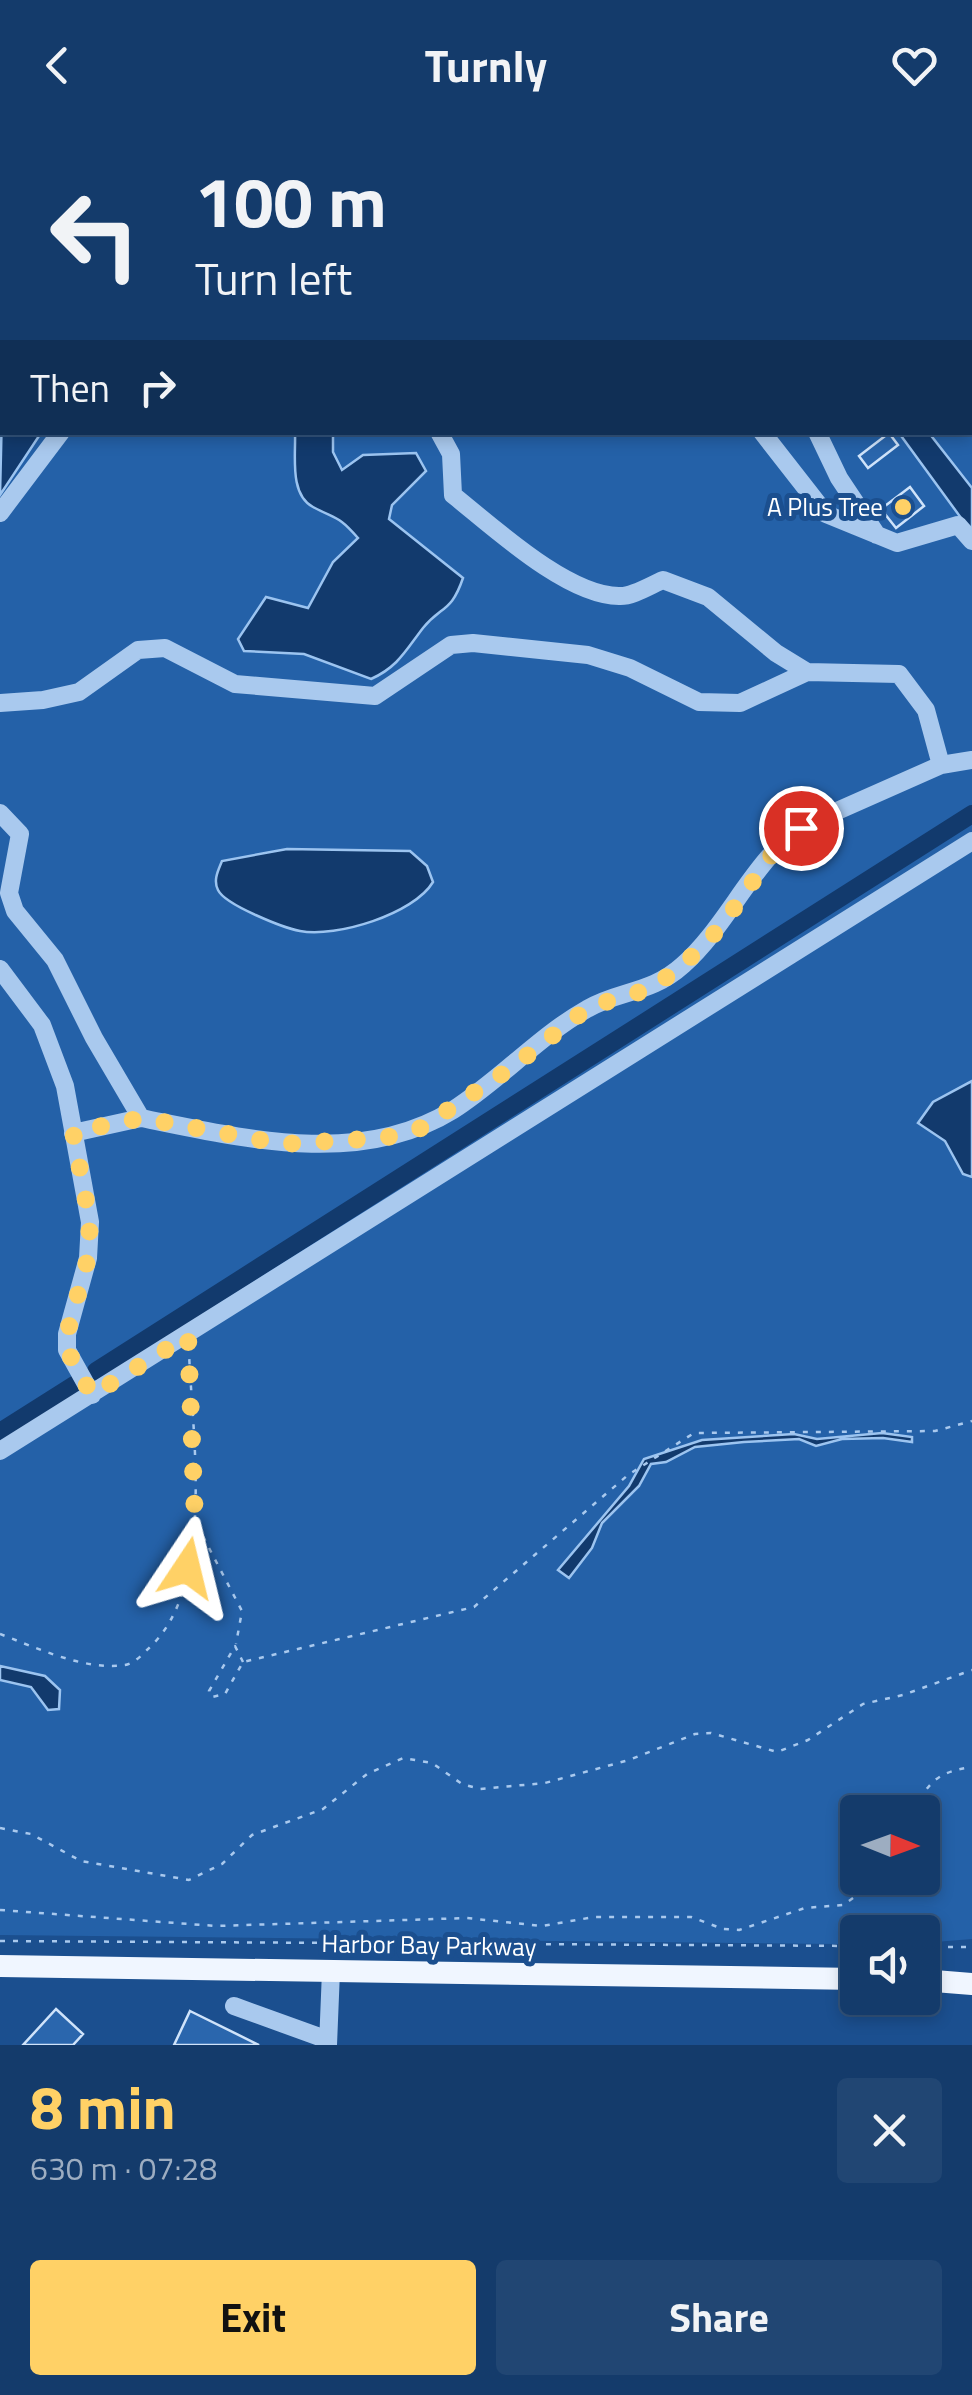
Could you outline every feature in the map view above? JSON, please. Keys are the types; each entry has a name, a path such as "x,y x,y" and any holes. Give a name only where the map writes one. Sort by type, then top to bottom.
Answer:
{"main road":[{"name":"Harbor Bay Parkway","path":"0,1966 840,1979"},
{"path":"940,1980 972,1976"},
{"path":"948,1980 972,1984"}],"lane":[{"path":"0,514 59,435"},
{"path":"442,435 451,454 453,495 528,553 576,584 620,597 663,580 708,597 776,653 807,672"},
{"path":"764,435 826,514 897,543 958,525 972,541"},
{"path":"818,435 838,478 878,535"},
{"path":"0,703 79,692 138,650 165,648 234,684 375,696 450,645 473,644 588,656 630,668 699,702 740,703 807,672 898,674 926,710 941,765"},
{"path":"73,1132 142,1118 282,1144 369,1139 421,1128 514,1066 589,1007 650,989 682,966 720,928 781,842 791,834 941,765 972,760"},
{"path":"0,813 20,834 9,893 14,910 55,960 142,1118"},
{"path":"0,1451 972,841"},
{"path":"0,969 42,1025 57,1057 90,1222 88,1258 67,1334 67,1350 92,1395"},
{"path":"234,2006 328,2042 331,1971"}],"path":[{"path":"0,1634 70,1658 111,1665 134,1662 158,1639 173,1614 195,1520 188,1336"},
{"path":"195,1520 242,1612 242,1630 208,1691 212,1697 225,1694 243,1662 474,1607 628,1475 694,1434 935,1431 972,1421"},
{"path":"236,1646 243,1662"},
{"path":"0,1828 32,1834 81,1860 189,1880 222,1864 252,1835 323,1810 367,1774 403,1758 432,1762 462,1784 480,1789 545,1784 630,1760 694,1734 711,1733 777,1752 808,1740 845,1711 972,1670"},
{"path":"922,1795 947,1770 972,1766"},
{"path":"0,1910 216,1926 467,1918 542,1926 594,1917 692,1917 723,1929 739,1930 805,1908 844,1905 858,1895"},
{"path":"0,1941 840,1946"},
{"path":"940,1947 972,1947"}],"shaded area":[{"path":"0,435 972,435 972,1939 940,1942 940,1915 840,1915 840,1944 0,1935"},
{"path":"1,435 40,435 0,495"},
{"path":"295,435 333,435 333,452 342,470 363,455 416,453 426,471 392,505 389,519 463,578 450,603 395,663 371,679 304,654 244,651 238,639 266,597 308,608 333,562 358,538 341,522 305,501 295,473"},
{"path":"900,435 931,435 972,488 972,533"},
{"path":"287,849 410,851 427,866 433,882 423,894 392,913 353,927 315,932 292,929 256,915 218,890 216,879 222,861"},
{"path":"972,1081 972,1177 963,1174 945,1141 918,1123 933,1102"},
{"path":"882,1433 912,1437 912,1442 842,1439 816,1446 799,1439 744,1442 695,1447 666,1462 651,1464 639,1486 602,1523 592,1548 569,1578 558,1570 629,1486 644,1459 702,1440 794,1434 817,1439"},
{"path":"0,1666 45,1676 60,1690 59,1709 48,1710 31,1687 0,1680"}],"building":[{"path":"886,435 898,445 868,468 859,456"},
{"name":"A Plus Tree","path":"910,487 924,506 896,528 881,509"},
{"path":"56,2009 83,2034 73,2045 23,2045"},
{"path":"190,2011 259,2045 174,2045"}],"waterway":[{"path":"96,1371 972,814"},
{"path":"0,1432 74,1385"}],"place":[{"name":"A Plus Tree","path":"903,507"}],"route":[{"path":"187,1568 195,1532 188,1336 92,1395 80,1366 67,1350 67,1334 88,1258 90,1222 73,1132 142,1118 282,1144 384,1138 421,1128 514,1066 589,1007 650,989 682,966 720,928 781,842 801,828"}]}
